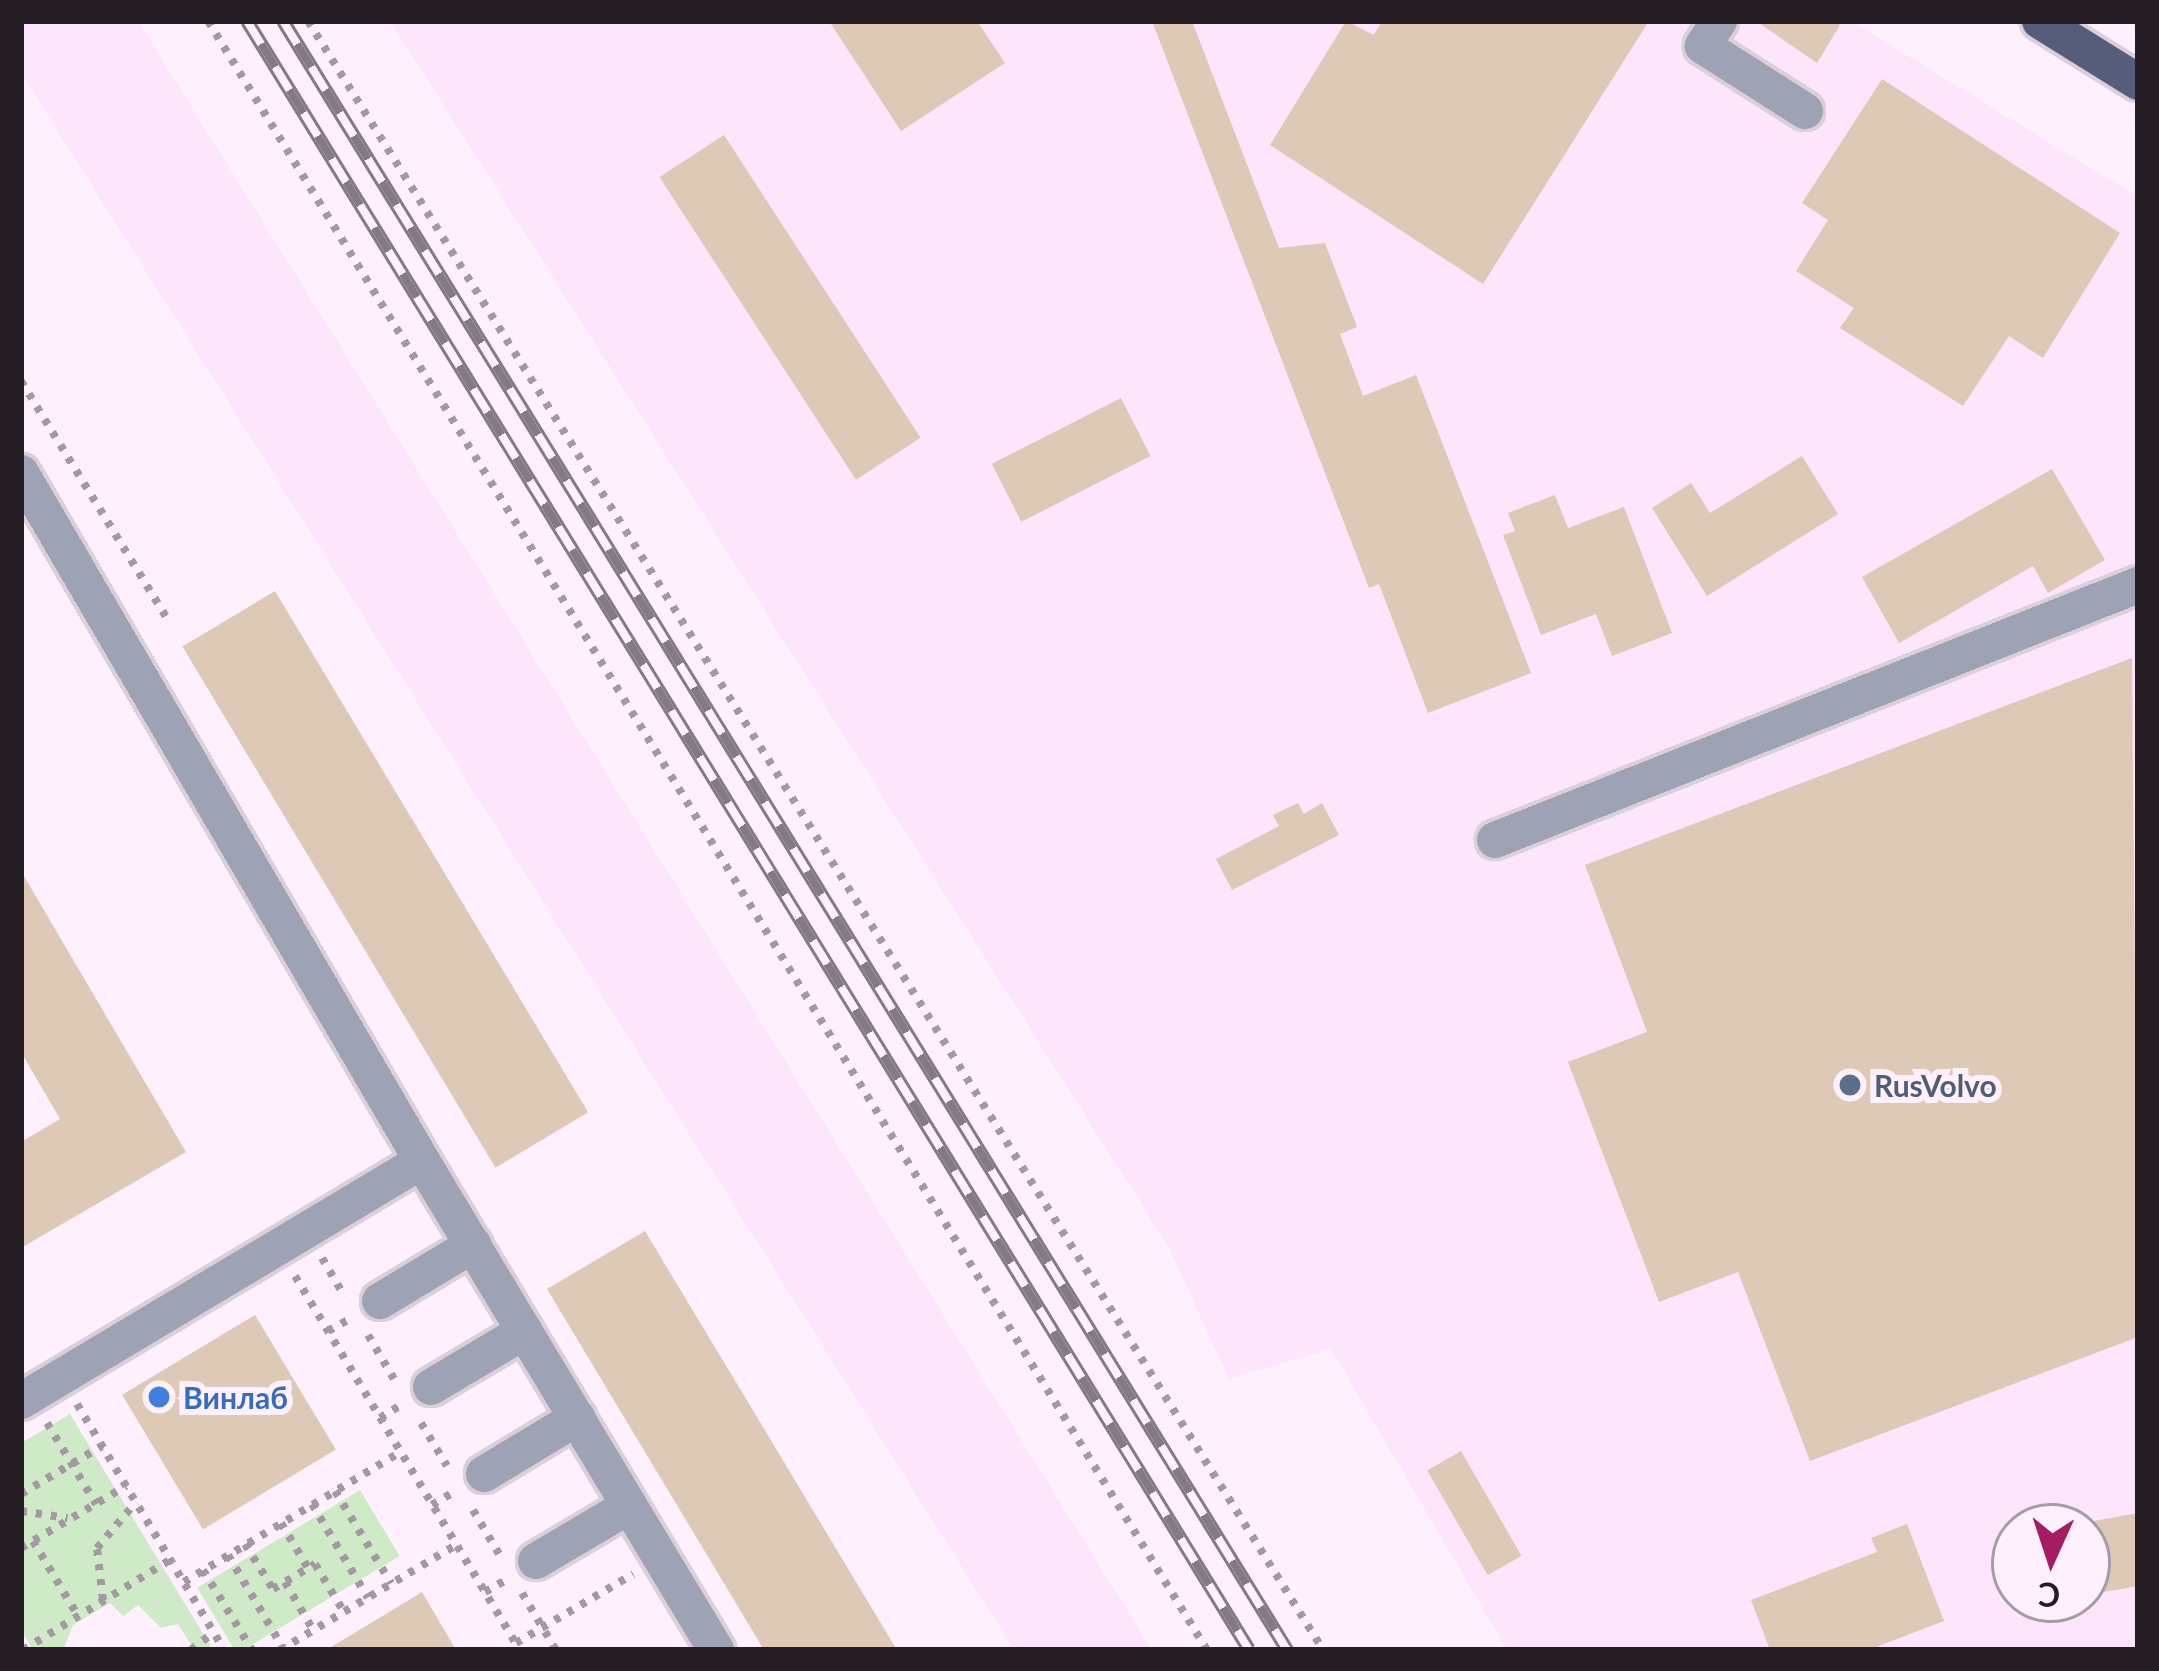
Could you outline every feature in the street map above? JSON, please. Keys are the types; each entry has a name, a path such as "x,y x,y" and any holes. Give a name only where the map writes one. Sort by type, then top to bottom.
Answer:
{"main road":[{"path":"2040,21 2138,82"}],"lane":[{"path":"1719,21 1703,46 1805,111"},
{"path":"21,472 422,1161 716,1650"},
{"path":"1495,840 2138,586"},
{"path":"32,1409 61,1378 422,1161"},
{"path":"380,1301 473,1245"},
{"path":"431,1387 525,1331"},
{"path":"484,1474 577,1418"},
{"path":"536,1561 629,1506"}],"path":[{"path":"208,21 1207,1650"},
{"path":"308,21 1323,1650"},
{"path":"21,381 167,618"},
{"path":"291,1240 400,1452 518,1647 660,1557"},
{"path":"291,1240 556,1650"},
{"path":"61,1378 224,1650"},
{"path":"32,1409 96,1504"},
{"path":"21,1494 102,1446"},
{"path":"184,1582 400,1452"},
{"path":"21,1548 126,1486"},
{"path":"335,1491 391,1583"},
{"path":"103,1600 98,1548 136,1502"},
{"path":"313,1504 368,1598"},
{"path":"21,1511 74,1516"},
{"path":"280,1523 308,1568"},
{"path":"33,1541 78,1616"},
{"path":"245,1544 273,1589 315,1564 344,1612"},
{"path":"228,1556 282,1649 456,1545"},
{"path":"22,1649 170,1560"},
{"path":"203,1570 252,1650"},
{"path":"285,1582 314,1630"},
{"path":"191,1650 214,1632"}],"shaded area":[{"path":"21,21 138,21 1152,1650 1014,1650 21,73"},
{"path":"390,21 1851,21 2138,197 2138,1650 1507,1650 1331,1349 1229,1379 1168,1246"}],"green space":[{"path":"70,1414 213,1650 194,1650 178,1624 161,1628 138,1605 123,1616 110,1603 73,1625 63,1650 33,1650 21,1630 21,1443"},
{"path":"360,1490 400,1556 243,1650 234,1650 197,1588"}],"building":[{"path":"829,21 977,21 1005,63 901,131"},
{"path":"1152,21 1192,21 1279,248 1325,243 1357,327 1340,334 1363,396 1416,375 1531,673 1428,713 1379,584 1369,588"},
{"path":"1346,21 1374,35 1382,21 1649,21 1483,284 1270,145"},
{"path":"1756,21 1834,21 1840,25 1817,63"},
{"path":"1882,79 2120,233 2043,358 2009,336 1963,406 1840,328 1854,308 1796,271 1828,220 1802,203"},
{"path":"724,135 921,438 856,480 659,177"},
{"path":"1121,398 1151,456 1021,522 992,464"},
{"path":"1802,456 1838,514 1707,596 1652,508 1691,483 1710,513"},
{"path":"2052,469 2105,560 2048,593 2033,566 1899,643 1862,577"},
{"path":"1555,495 1568,528 1624,507 1672,633 1612,656 1596,614 1541,635 1503,535 1515,531 1508,513"},
{"path":"275,591 588,1112 496,1168 182,647"},
{"path":"2132,658 2138,1337 1810,1461 1738,1272 1659,1302 1568,1062 1647,1032 1585,865"},
{"path":"1298,803 1304,814 1322,803 1339,835 1232,890 1216,859 1279,826 1273,815"},
{"path":"21,871 186,1152 21,1248 21,1142 60,1119 21,1052"},
{"path":"645,1231 897,1650 764,1650 547,1289"},
{"path":"255,1315 336,1450 203,1529 122,1395"},
{"path":"1461,1451 1522,1556 1488,1575 1427,1470"},
{"path":"2138,1513 2138,1586 2111,1591 2111,1518"},
{"path":"1907,1524 1944,1621 1868,1650 1770,1650 1751,1600 1877,1552 1871,1538"},
{"path":"422,1592 456,1650 326,1650 366,1626"}],"railway":[{"path":"247,21 1249,1650"},
{"path":"283,21 1287,1650"}],"place":[{"name":"RusVolvo","path":"1850,1085"},
{"name":"Винлаб","path":"159,1397"}]}
